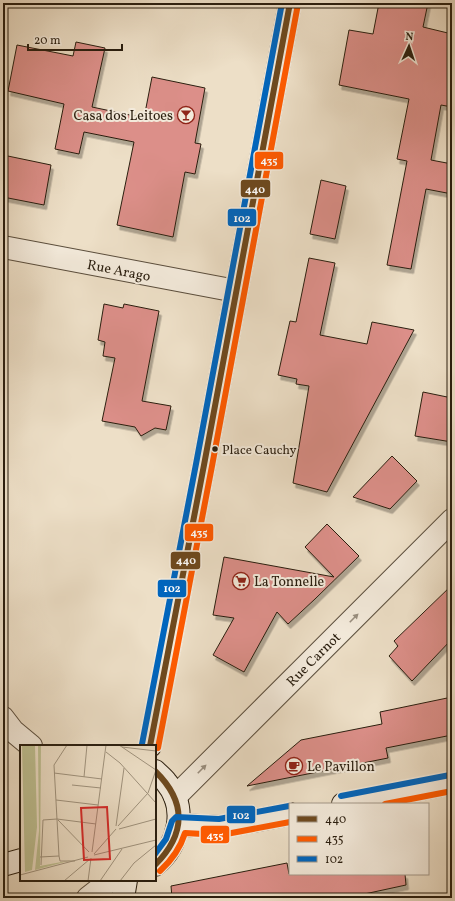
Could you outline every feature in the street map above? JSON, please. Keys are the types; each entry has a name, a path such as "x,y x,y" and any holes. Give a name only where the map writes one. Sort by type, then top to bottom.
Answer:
{"street":[{"path":"150,745 290,3"},
{"name":"Rue Arago","path":"3,247 236,291"},
{"name":"Rue Carnot","path":"175,797 452,520"},
{"path":"3,718 13,731 30,745"},
{"path":"156,772 167,782 175,797 179,811 178,825 174,842 164,857 156,864"},
{"path":"348,803 452,783"},
{"path":"178,825 220,827 289,814"},
{"path":"3,865 20,860"},
{"path":"88,898 110,881"},
{"path":"123,898 126,881"}],"building":[{"path":"379,3 428,3 423,27 452,34 452,107 441,105 431,160 452,164 452,194 426,189 411,269 387,265 407,161 397,159 409,99 339,85 349,30 373,34"},
{"path":"76,42 105,48 92,107 144,118 152,77 205,88 195,143 201,144 195,174 185,172 173,237 117,225 134,142 84,132 79,154 55,149 64,104 8,91 17,45 73,56"},
{"path":"3,155 51,165 44,205 3,197"},
{"path":"321,180 346,186 335,239 310,234"},
{"path":"309,258 335,263 320,335 367,344 372,322 414,330 327,492 293,483 309,386 296,384 297,379 278,375 290,321 296,322"},
{"path":"104,304 123,308 124,304 159,311 142,401 171,406 166,430 155,428 141,436 135,427 102,421 115,358 103,356 105,342 98,340"},
{"path":"423,392 452,398 452,442 415,436"},
{"path":"392,456 417,481 390,509 353,497"},
{"path":"327,524 359,556 288,624 277,612 244,672 213,655 234,618 213,615 224,557 334,577 305,547"},
{"path":"452,585 452,639 412,681 389,656 398,646 394,641"},
{"path":"452,697 452,735 386,748 388,758 247,786 301,740 382,724 380,712"},
{"path":"287,863 289,875 405,875 406,885 346,898 172,898 171,886"}],"transit line":[{"name":"102","path":"142,744 282,3"},
{"name":"440","path":"150,745 290,3"},
{"name":"435","path":"158,748 298,4"},
{"name":"440","path":"156,772 173,794 179,818 173,842 156,864"},
{"name":"102","path":"341,796 450,775"},
{"name":"435","path":"390,803 452,791"},
{"name":"102","path":"156,853 166,839 172,821 176,817 219,819 289,806"},
{"name":"435","path":"160,871 175,854 185,833 221,835 289,822"}],"place":[{"name":"Casa dos Leitoes","path":"186,115"},
{"name":"Place Cauchy","path":"215,449"},
{"name":"La Tonnelle","path":"241,581"},
{"name":"Le Pavillon","path":"294,766"}]}
